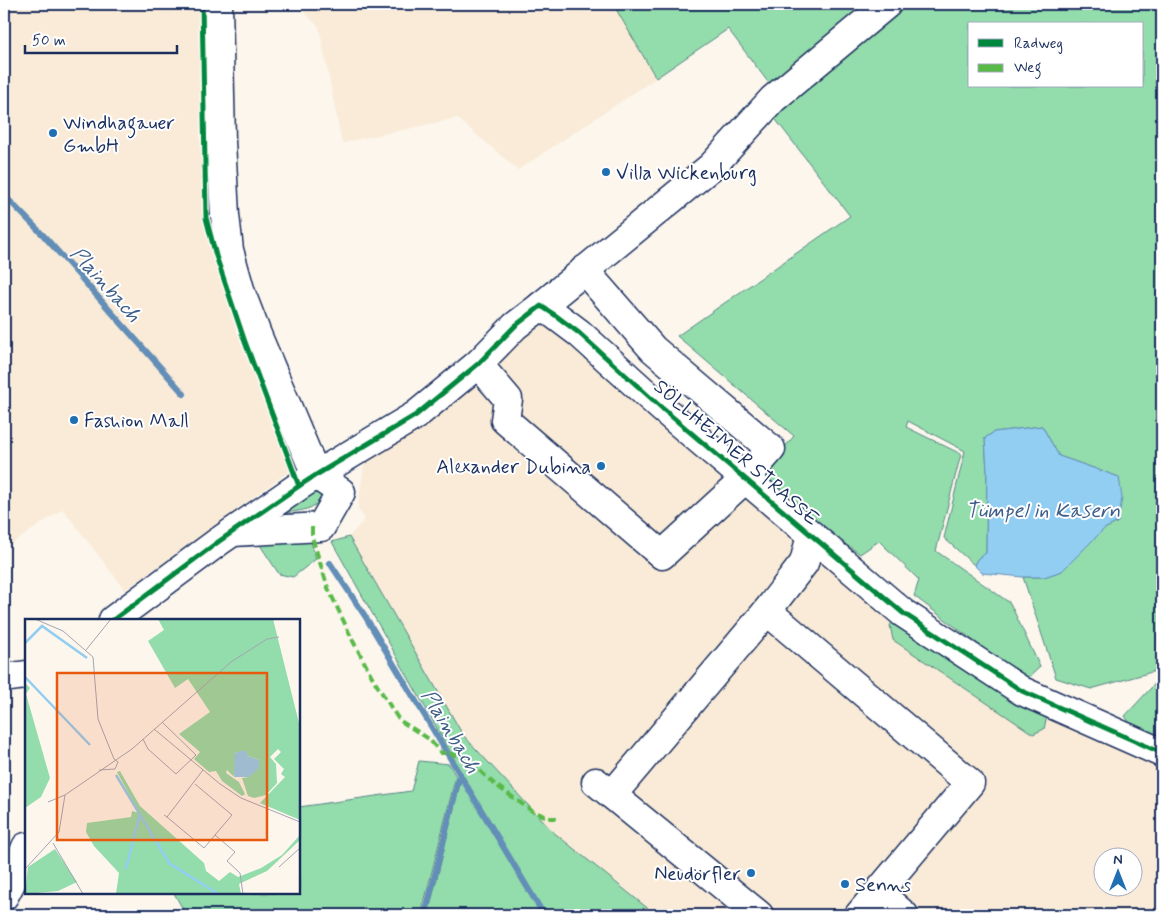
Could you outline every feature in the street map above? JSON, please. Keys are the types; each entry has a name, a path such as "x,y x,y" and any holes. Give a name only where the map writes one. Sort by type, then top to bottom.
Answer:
{"street":[{"path":"218,4 221,142 229,250 241,293 251,319 316,475 341,492 321,527 232,532"},
{"path":"114,619 232,532 316,475 416,415 478,364 515,326 712,166 773,99 887,4"},
{"path":"478,364 508,399 505,420 662,554 746,479 771,449 653,349 584,270"},
{"name":"SÖLLHEIMER STRASSE","path":"541,306 579,333 663,409 903,613 1022,691 1162,753"},
{"path":"759,915 604,789 703,674 767,611 804,563 811,535"},
{"path":"767,611 970,783 859,915"},
{"path":"4,678 25,675"},
{"path":"4,896 25,849"},
{"path":"879,893 904,915"}],"shaded area":[{"path":"4,4 234,4 239,216 242,249 256,291 320,449 125,590 63,509 4,549"},
{"path":"296,4 613,4 656,78 518,170 457,118 342,143 319,27"},
{"path":"542,326 551,328 790,533 1162,763 1162,915 656,915 552,831 463,735 349,537 365,519 358,509 364,465 370,459 412,434 472,386 531,329"}],"green space":[{"path":"613,4 1162,4 1162,666 1159,670 1091,689 1056,678 1023,577 1044,577 1062,571 1104,529 1118,522 1119,477 1059,456 1042,426 994,432 985,438 987,472 986,554 978,558 974,565 944,538 965,451 908,421 906,427 961,454 936,551 1010,603 1040,667 1026,680 914,596 919,580 879,541 860,554 850,547 841,545 761,476 794,436 677,336 850,216 773,116 786,106 728,29 656,78"},
{"path":"317,490 322,494 320,500 312,507 283,513"},
{"path":"349,537 463,735 552,831 656,915 428,915 460,784 456,762 332,542"},
{"path":"311,542 316,559 293,577 279,574 260,545"},
{"path":"899,618 1047,716 1044,729 1033,734 893,640 890,625"},
{"path":"1162,676 1162,741 1134,729 1125,716"},
{"path":"419,761 449,764 456,776 421,915 186,915 175,894 300,894 300,807 411,791"}],"water":[{"name":"Tümpel in Kasern","path":"1042,426 1059,456 1119,477 1122,498 1118,522 1104,529 1062,571 1044,577 982,573 974,565 978,558 986,553 987,472 985,438 994,432"}],"waterway":[{"name":"Plainbach","path":"4,195 44,236 184,394"},
{"name":"Plainbach","path":"330,563 365,616 544,915"},
{"path":"425,915 460,774"}],"marked path":[{"path":"312,527 312,537 328,588 375,682 399,720 429,739 441,753 449,753 467,759 493,783 532,811 550,818 559,818"}],"cycle path":[{"path":"202,4 206,218 216,256 245,342 299,486"},
{"path":"114,619 218,542 299,486 416,415 478,364 515,326 541,306 579,333 663,409 903,613 1022,691 1162,753"}],"place":[{"name":"Windhagauer GmbH","path":"53,133"},
{"name":"Villa Wickenburg","path":"606,172"},
{"name":"Fashion Mall","path":"74,420"},
{"name":"Alexander Dubina","path":"601,466"},
{"name":"Neudörfler","path":"751,873"},
{"name":"Senns","path":"845,884"}]}
